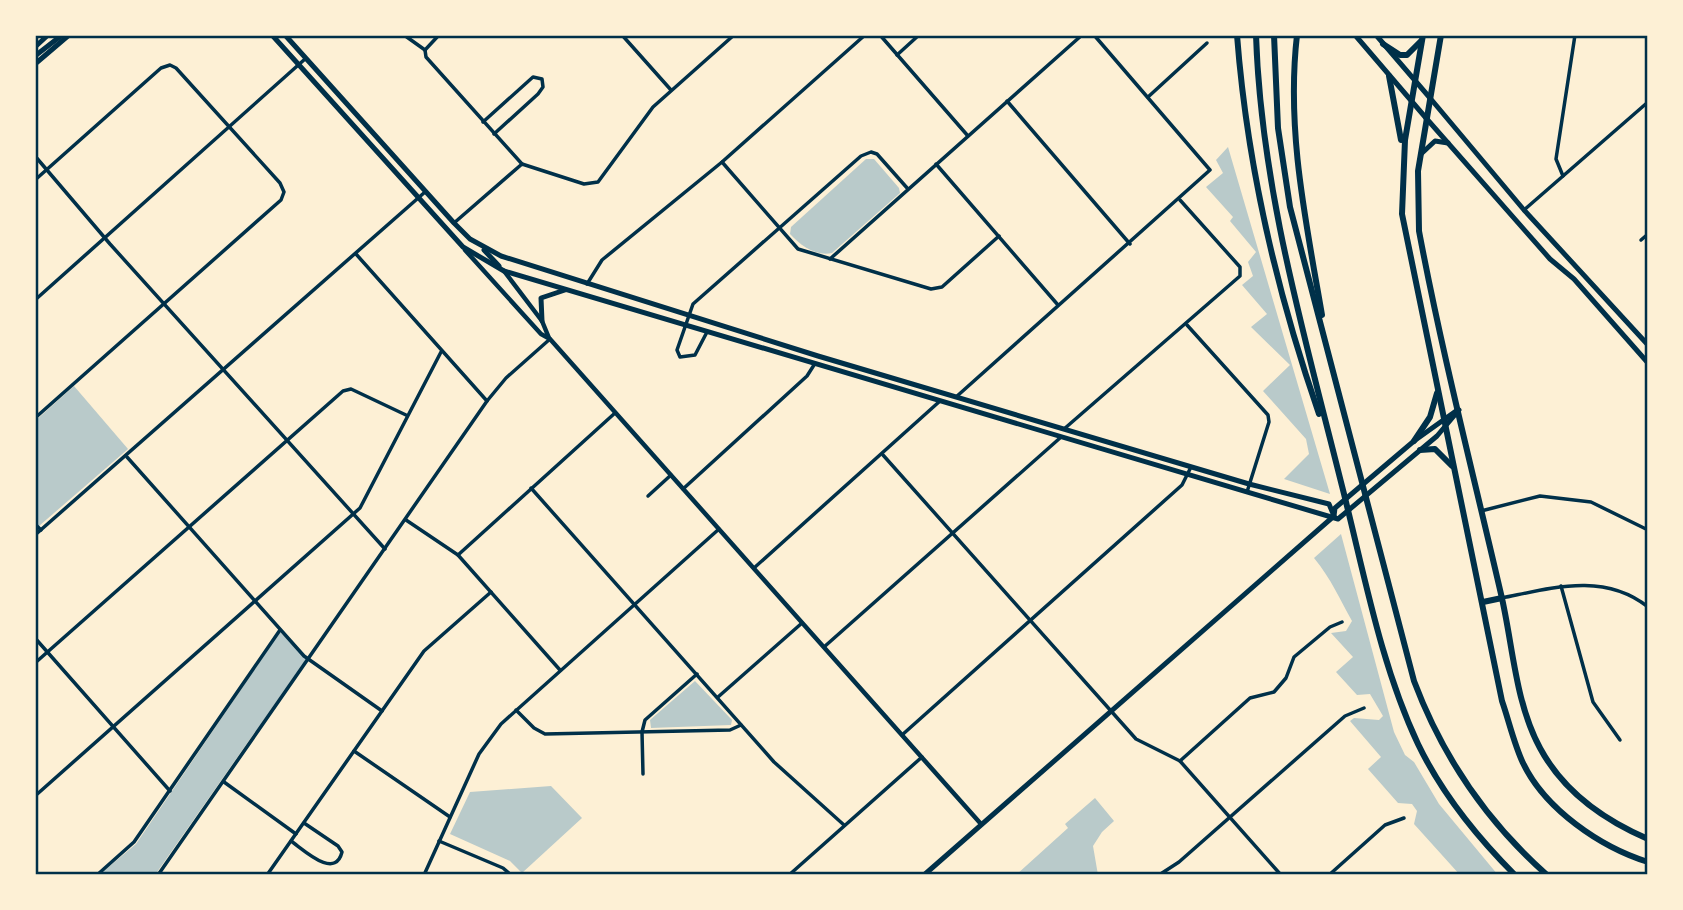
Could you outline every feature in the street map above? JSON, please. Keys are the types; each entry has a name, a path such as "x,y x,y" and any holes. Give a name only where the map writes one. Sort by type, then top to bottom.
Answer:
{"highway":[{"path":"1237,35 1246,132 1261,214 1302,362 1331,449"},
{"path":"1256,35 1267,169 1331,449 1387,660 1407,718 1449,798 1469,827 1515,875"},
{"path":"1274,35 1278,128 1290,207 1400,634 1425,711 1466,786 1510,840 1548,875"},
{"path":"1297,35 1295,116 1300,194 1326,341"},
{"path":"1441,35 1420,155 1419,231 1502,598 1522,701 1540,749 1561,778 1598,812 1648,839"},
{"path":"1383,44 1400,55 1407,55 1423,37"},
{"path":"1423,37 1410,101 1404,149 1402,214 1502,701 1523,763 1552,801 1591,835 1648,862"},
{"path":"1389,76 1404,149"},
{"path":"1414,441 1430,416 1437,392"},
{"path":"1420,450 1435,449 1452,466"},
{"path":"1483,602 1502,598"}],"main road":[{"path":"35,47 48,35"},
{"path":"35,56 62,35"},
{"path":"35,64 69,35"},
{"path":"272,35 463,247 504,271 1188,476 1336,517"},
{"path":"285,35 454,223 504,271"},
{"path":"1355,35 1410,101 1648,363"},
{"path":"1376,35 1524,210 1648,345"},
{"path":"1420,155 1435,141 1451,144"},
{"path":"1508,209 1524,210"},
{"path":"1522,226 1524,210"},
{"path":"482,247 512,260 818,356 1191,467 1329,505 1336,517"},
{"path":"584,294 587,284"},
{"path":"541,321 541,298 554,291 568,289"},
{"path":"814,365 818,356"},
{"path":"952,405 956,397"},
{"path":"1336,517 1335,508 1414,441 1459,410"},
{"path":"924,875 1336,517 1420,450 1459,410"},
{"path":"1060,438 1064,429"}],"street":[{"path":"404,35 425,50 426,57 522,164 584,184 598,182 653,107 734,35"},
{"path":"425,50 439,35"},
{"path":"622,35 671,90"},
{"path":"587,284 602,260 722,162 865,35"},
{"path":"880,35 968,136"},
{"path":"897,55 919,35"},
{"path":"829,260 1082,35"},
{"path":"956,397 1180,200 1210,170 1094,35"},
{"path":"1563,176 1556,159 1575,35"},
{"path":"1148,97 1207,43"},
{"path":"35,300 306,59"},
{"path":"35,180 165,66 176,68 280,184 283,196 35,418"},
{"path":"483,122 533,77 542,79 538,94 494,134"},
{"path":"1007,101 1130,244"},
{"path":"1524,210 1648,103"},
{"path":"707,332 695,355 686,359 680,357 677,350 693,304 860,156 871,152 877,154 908,189"},
{"path":"35,156 385,549"},
{"path":"722,162 798,249 937,289 999,236"},
{"path":"454,223 522,164"},
{"path":"936,164 1058,305"},
{"path":"35,535 425,191"},
{"path":"1064,429 1187,325 1242,272 1180,200"},
{"path":"1641,240 1648,234"},
{"path":"463,247 541,334 550,339"},
{"path":"356,254 487,401"},
{"path":"504,271 541,321 550,339 981,824"},
{"path":"1187,325 1262,404 1268,415 1269,422 1247,492"},
{"path":"158,875 487,401 506,379 550,339"},
{"path":"35,796 354,513 441,352"},
{"path":"683,489 807,376 814,365"},
{"path":"35,663 344,391 352,388 406,415"},
{"path":"754,568 883,455 940,401"},
{"path":"458,555 615,413"},
{"path":"824,647 1060,438"},
{"path":"883,455 1141,744 1180,761 1281,875"},
{"path":"126,456 308,659 382,711"},
{"path":"902,735 1182,485 1191,467"},
{"path":"648,496 671,475"},
{"path":"531,488 774,762 844,825"},
{"path":"1481,511 1540,496 1591,502 1648,530"},
{"path":"406,520 458,555 560,670"},
{"path":"35,524 41,530"},
{"path":"424,875 479,754 516,710 719,529"},
{"path":"1502,598 1561,586 1598,584 1632,596 1648,607"},
{"path":"1561,586 1593,702 1620,740"},
{"path":"267,875 424,651 491,592"},
{"path":"1180,761 1250,698 1274,692 1286,678 1294,657 1330,627 1342,622"},
{"path":"718,697 802,623"},
{"path":"97,875 134,842 280,630"},
{"path":"35,638 170,791"},
{"path":"643,774 642,732 647,717 697,674"},
{"path":"1159,875 1168,871 1230,818 1345,716 1364,708"},
{"path":"516,710 534,728 545,734 730,730 742,725"},
{"path":"354,751 450,817"},
{"path":"789,875 922,757"},
{"path":"223,782 296,834"},
{"path":"1329,875 1385,825 1404,818"},
{"path":"291,841 326,864 333,864 340,859 342,852 338,846 304,822"},
{"path":"439,841 503,868 511,875"}],"shaded area":[{"path":"1228,147 1330,494 1284,479 1309,454 1306,439 1263,391 1290,365 1251,327 1267,314 1242,285 1253,276 1248,262 1256,252 1230,221 1233,217 1206,187 1223,173 1216,160"},
{"path":"866,159 874,159 899,188 900,193 832,253 814,252 790,234 791,227"},
{"path":"74,386 128,449 39,526 35,521 35,421"},
{"path":"1341,534 1394,732 1405,755 1414,762 1439,804 1498,875 1460,875 1414,824 1417,811 1412,804 1398,803 1368,769 1381,757 1350,721 1354,718 1379,720 1383,716 1370,694 1357,695 1336,672 1353,657 1331,633 1346,631 1352,621 1331,582 1314,558"},
{"path":"280,632 306,659 155,875 99,875 136,844"},
{"path":"695,681 732,720 731,725 651,728 650,720"},
{"path":"551,786 582,818 522,873 510,861 450,834 470,792"},
{"path":"1095,798 1114,821 1102,832 1093,846 1098,875 1016,875 1068,828 1065,824"}]}
